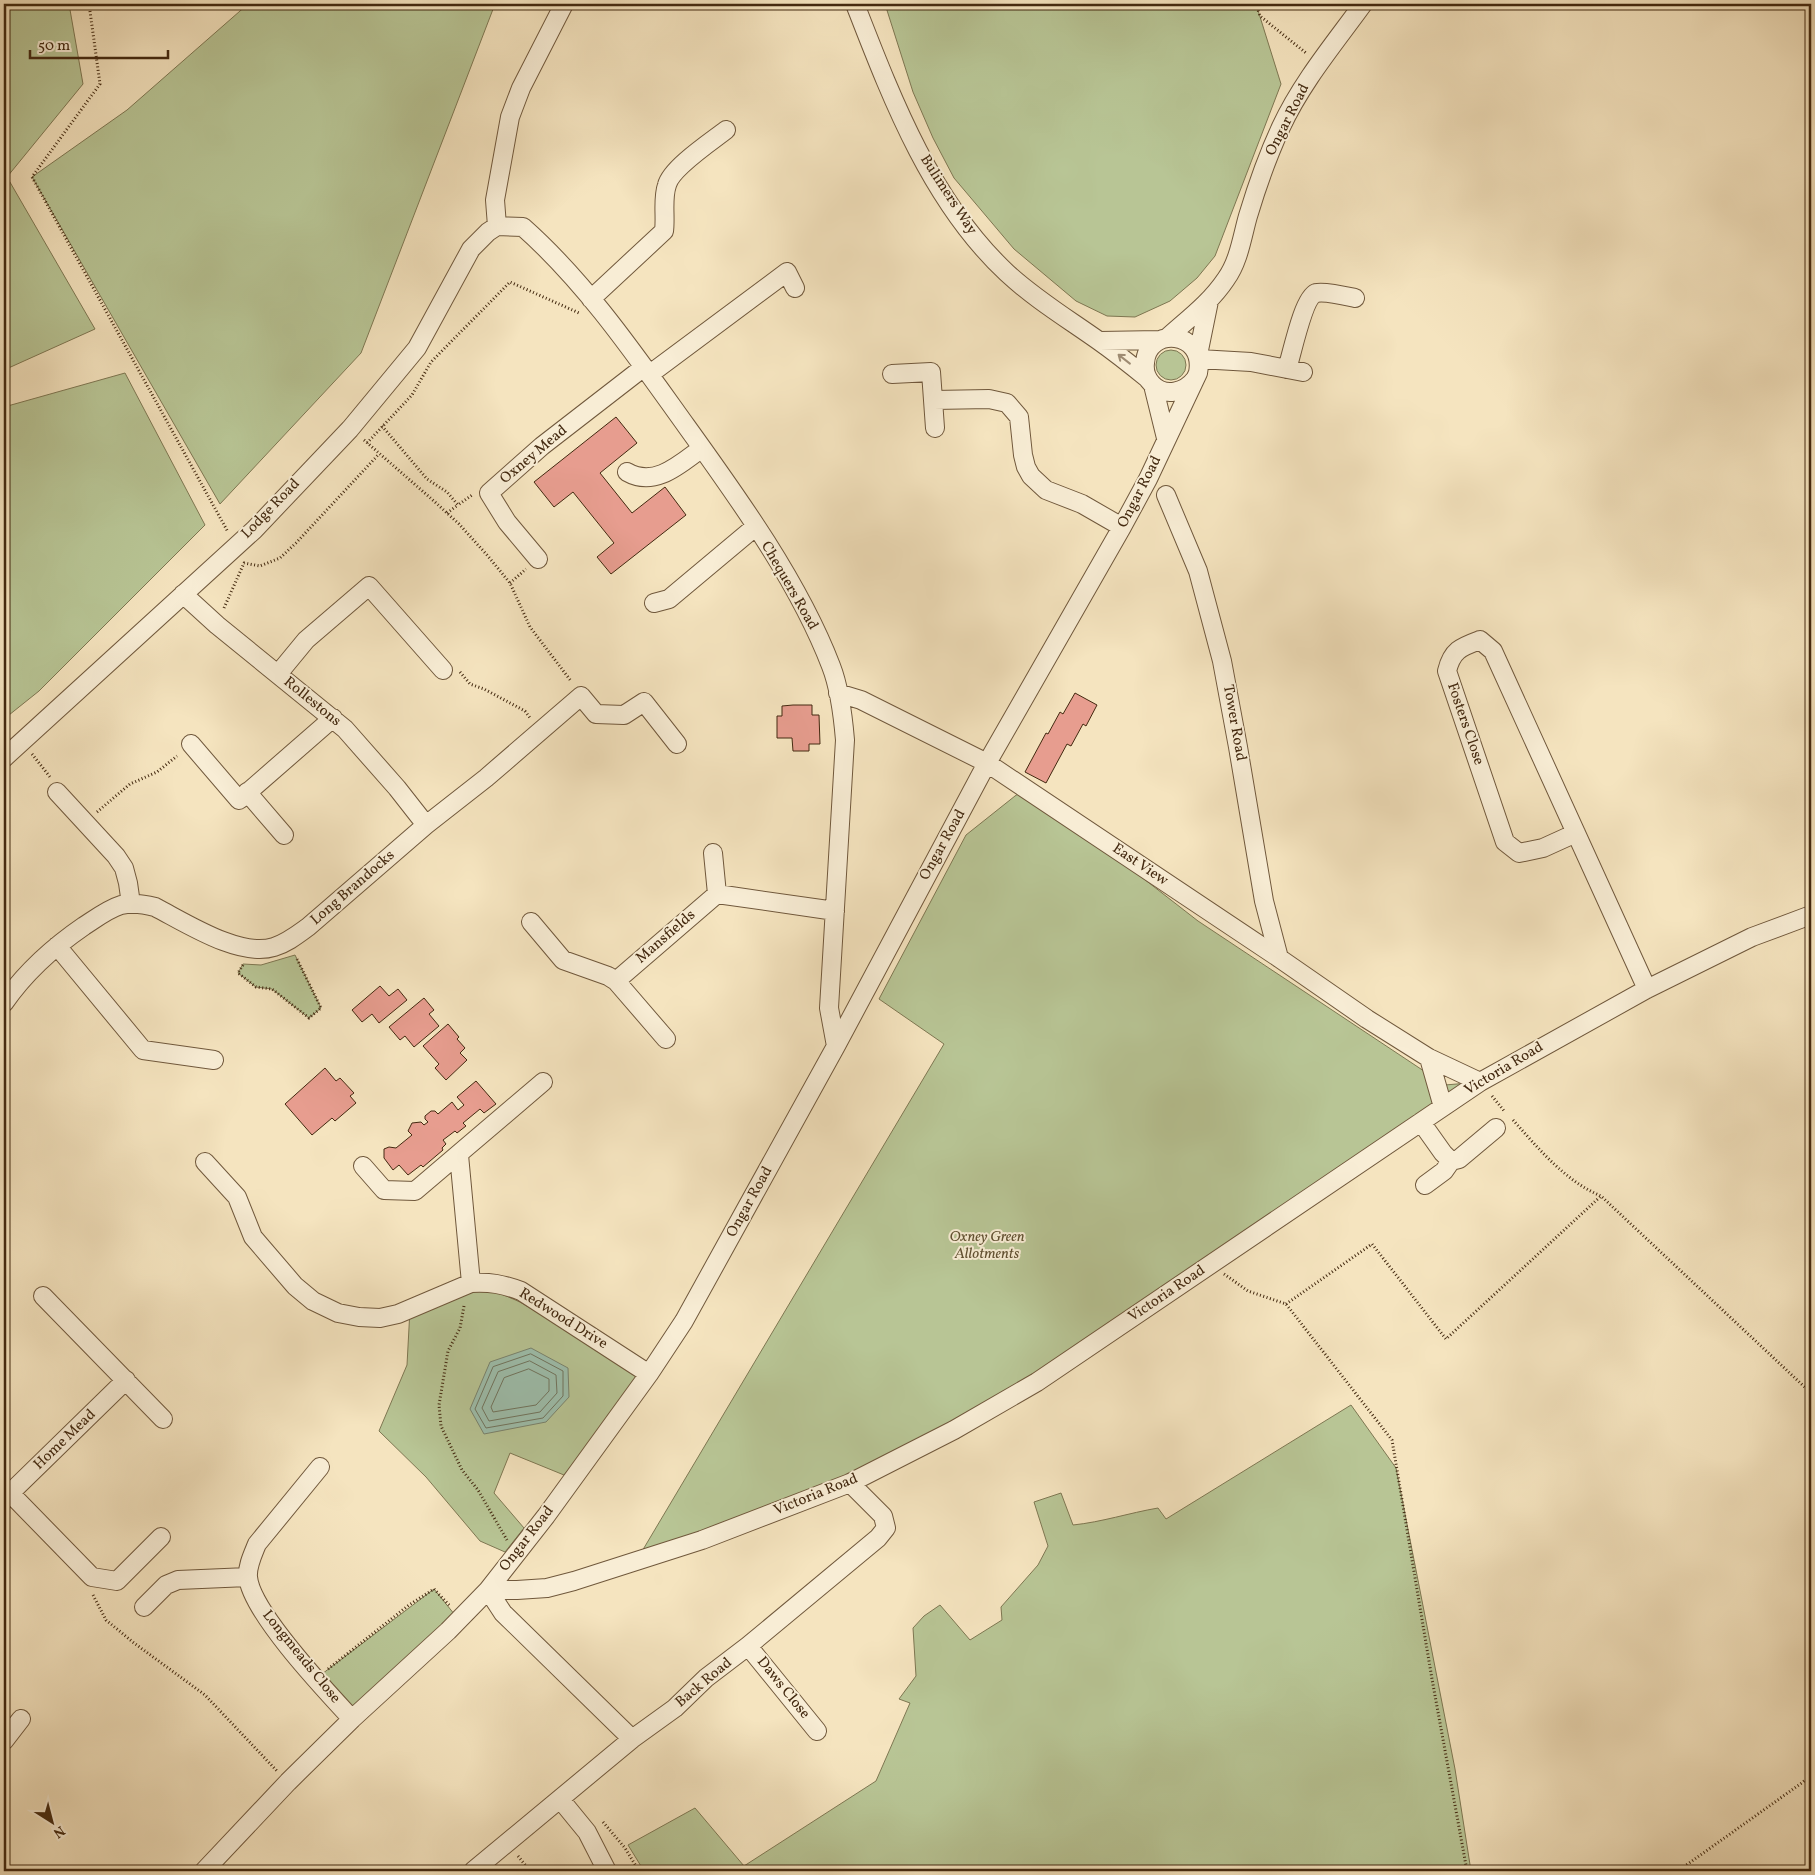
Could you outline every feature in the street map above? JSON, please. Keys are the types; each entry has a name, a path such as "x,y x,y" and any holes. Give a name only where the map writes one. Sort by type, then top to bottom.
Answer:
{"street":[{"path":"497,226 495,200 510,117 521,88 564,4"},
{"name":"Bulimers Way","path":"856,4 881,72 914,143 943,195 970,232 1007,274 1047,305 1100,341 1150,382"},
{"name":"Ongar Road","path":"1166,438 1150,382 1144,368 1145,357 1150,348 1209,301 1227,278 1240,249 1248,216 1266,164 1282,126 1318,63 1363,4"},
{"path":"586,307 664,232 667,184 676,171 726,130"},
{"name":"Lodge Road","path":"4,758 254,530 350,429 417,348 471,248 497,226"},
{"name":"Chequers Road","path":"497,226 522,227 542,244 586,307 647,370 756,527 804,608 832,668 838,692 845,740 829,1008 836,1046"},
{"name":"Oxney Mead","path":"538,559 507,522 489,493 542,446 787,272 795,288"},
{"path":"1100,341 1178,338 1186,341 1193,347 1198,357 1250,362 1295,370 1305,307 1311,298 1316,293 1355,298"},
{"name":"Ongar Road","path":"204,1871 288,1782 352,1719 461,1618 488,1590 546,1516 649,1374 684,1321 836,1046 987,763 1148,479 1198,373 1198,357 1209,301"},
{"path":"892,374 931,372 935,428"},
{"path":"1150,382 1162,390 1175,392 1185,389 1195,379"},
{"path":"934,400 989,399 1006,404 1019,417 1023,456 1031,476 1046,490 1082,504 1122,527"},
{"path":"627,472 636,477 648,478 659,476 702,448"},
{"name":"Tower Road","path":"1166,495 1198,570 1222,661 1264,901 1280,958"},
{"path":"654,603 669,599 756,527"},
{"path":"278,674 306,640 369,586 442,670"},
{"name":"Rollestons","path":"183,594 217,625 333,718 357,741 426,825"},
{"name":"Fosters Close","path":"1576,833 1543,848 1519,853 1505,842 1447,671 1450,657 1462,646 1480,640 1493,652 1576,833 1647,988"},
{"name":"East View","path":"838,692 861,700 987,763 1280,958 1367,1019 1430,1058 1480,1082"},
{"path":"582,696 596,714 624,715 644,702 678,744"},
{"name":"Long Brandocks","path":"4,1003 26,974 42,958 109,910 121,905 142,904 155,907 229,944 250,949 273,947 290,939 308,927 426,825 486,778 582,696"},
{"path":"191,744 239,800 333,718"},
{"path":"57,792 116,856 124,868 131,904"},
{"path":"247,792 284,835"},
{"path":"713,853 717,894 835,911"},
{"name":"Mansfields","path":"616,981 717,894"},
{"name":"Victoria Road","path":"488,1590 547,1588 702,1540 850,1482 954,1430 1037,1382 1480,1082 1647,988 1752,937 1811,915"},
{"path":"531,922 563,960 608,976 616,981 666,1039"},
{"path":"57,946 143,1050 214,1060"},
{"path":"1430,1058 1443,1107"},
{"path":"363,1166 384,1190 415,1191 543,1082"},
{"path":"1421,1122 1443,1153 1452,1161"},
{"path":"1425,1185 1444,1172 1452,1161 1459,1159 1496,1128"},
{"path":"459,1155 471,1284"},
{"name":"Redwood Drive","path":"205,1162 237,1197 253,1237 295,1286 313,1301 338,1313 380,1318 398,1314 471,1284 485,1282 502,1284 521,1291 649,1374"},
{"path":"43,1296 163,1420"},
{"name":"Home Mead","path":"7,1496 126,1380"},
{"path":"144,1607 166,1585 178,1580 248,1577 250,1559 257,1544 320,1468"},
{"name":"Back Road","path":"473,1871 632,1738 675,1708 706,1678 748,1646 878,1538 886,1528 883,1516 850,1482"},
{"path":"7,1496 92,1578 117,1582 162,1537"},
{"name":"Longmeads Close","path":"248,1577 260,1606 278,1633 315,1679 352,1719"},
{"path":"488,1590 503,1613 632,1738"},
{"name":"Daws Close","path":"748,1646 817,1731"},
{"path":"4,1741 21,1719"},
{"path":"560,1799 587,1832 607,1871"}],"path":[{"path":"88,4 100,84 32,177 236,545"},
{"path":"1256,4 1260,16 1318,63"},
{"path":"367,443 412,395 431,362 510,282 586,307"},
{"path":"382,426 427,480 447,492 458,505"},
{"path":"350,429 459,524 510,583 530,627 582,696"},
{"path":"217,625 244,563 260,566 280,558 379,454"},
{"path":"447,513 472,495 489,493"},
{"path":"442,670 458,670 470,684 484,689 525,711 543,728"},
{"path":"23,742 57,786 57,792"},
{"path":"86,823 130,784 157,772 191,744"},
{"path":"250,949 238,973 256,987 272,989 308,1018 321,1008 295,955 290,939"},
{"path":"1480,1082 1545,1156 1588,1190 1601,1196 1811,1393"},
{"path":"1286,1304 1372,1244 1446,1339 1601,1196"},
{"path":"1210,1265 1248,1291 1286,1304 1392,1440 1467,1871"},
{"path":"471,1284 463,1308 460,1328 448,1351 439,1405 441,1426 462,1470 478,1490 504,1533 515,1556"},
{"path":"315,1679 409,1605 434,1589 461,1618"},
{"path":"93,1594 106,1620 205,1695 288,1782"},
{"path":"1678,1871 1811,1775"},
{"path":"600,1817 625,1848 639,1871"}],"green space":[{"path":"4,4 69,4 83,84 7,177 95,329 4,370"},
{"path":"248,4 495,4 361,353 220,504 32,177 127,110"},
{"path":"885,4 1256,4 1281,84 1215,256 1197,278 1170,301 1135,317 1107,316 1076,301 1014,249 954,178 933,138 913,92"},
{"path":"1171,350 1182,354 1186,365 1182,376 1171,380 1160,376 1156,365 1160,354"},
{"path":"125,373 205,525 39,691 4,719 4,407"},
{"name":"Oxney Green Allotments","path":"1027,788 1198,921 1445,1085 1480,1082 1037,1382 850,1483 635,1563 944,1044 879,999 966,835"},
{"path":"295,955 321,1008 309,1018 272,989 256,987 238,973 243,964 261,965"},
{"path":"488,1288 520,1302 642,1375 564,1475 510,1453 494,1493 524,1528 505,1552 480,1541 426,1477 379,1431 407,1365 410,1309"},
{"path":"1351,1405 1396,1468 1455,1769 1471,1871 644,1871 628,1845 695,1808 744,1866 876,1781 910,1703 899,1699 916,1676 913,1628 924,1616 940,1605 970,1640 1002,1620 1001,1607 1038,1565 1048,1546 1034,1502 1061,1493 1073,1525 1158,1508 1166,1519"},
{"path":"434,1589 459,1620 352,1719 318,1677"}],"water":[{"path":"531,1348 568,1368 569,1397 546,1422 484,1434 470,1409 490,1362"}],"building":[{"path":"616,417 637,443 600,473 632,513 665,487 686,515 611,574 597,557 614,543 573,492 554,507 534,482"},
{"path":"1075,693 1097,705 1086,726 1083,724 1071,746 1067,744 1046,783 1025,772 1046,733 1048,734 1060,712 1063,714"},
{"path":"812,705 812,715 819,715 820,744 809,744 809,751 793,751 792,738 777,738 777,716 782,716 782,706"},
{"path":"380,986 389,996 398,989 407,1000 379,1023 372,1014 362,1022 352,1010"},
{"path":"424,998 434,1010 429,1014 439,1026 414,1047 405,1036 400,1040 389,1027"},
{"path":"448,1024 465,1048 460,1053 467,1060 446,1080 435,1068 439,1064 423,1046"},
{"path":"325,1068 336,1081 340,1078 354,1093 350,1096 356,1103 335,1121 332,1118 312,1135 285,1104"},
{"path":"476,1081 496,1104 484,1113 480,1109 463,1123 466,1126 443,1140 446,1144 442,1148 443,1150 423,1167 421,1165 408,1175 399,1165 393,1170 384,1158 384,1149 389,1147 396,1148 412,1135 408,1131 412,1123 421,1122 424,1125 428,1122 425,1116 431,1111 435,1111 438,1114 452,1102 458,1110 464,1105 457,1097"}]}
